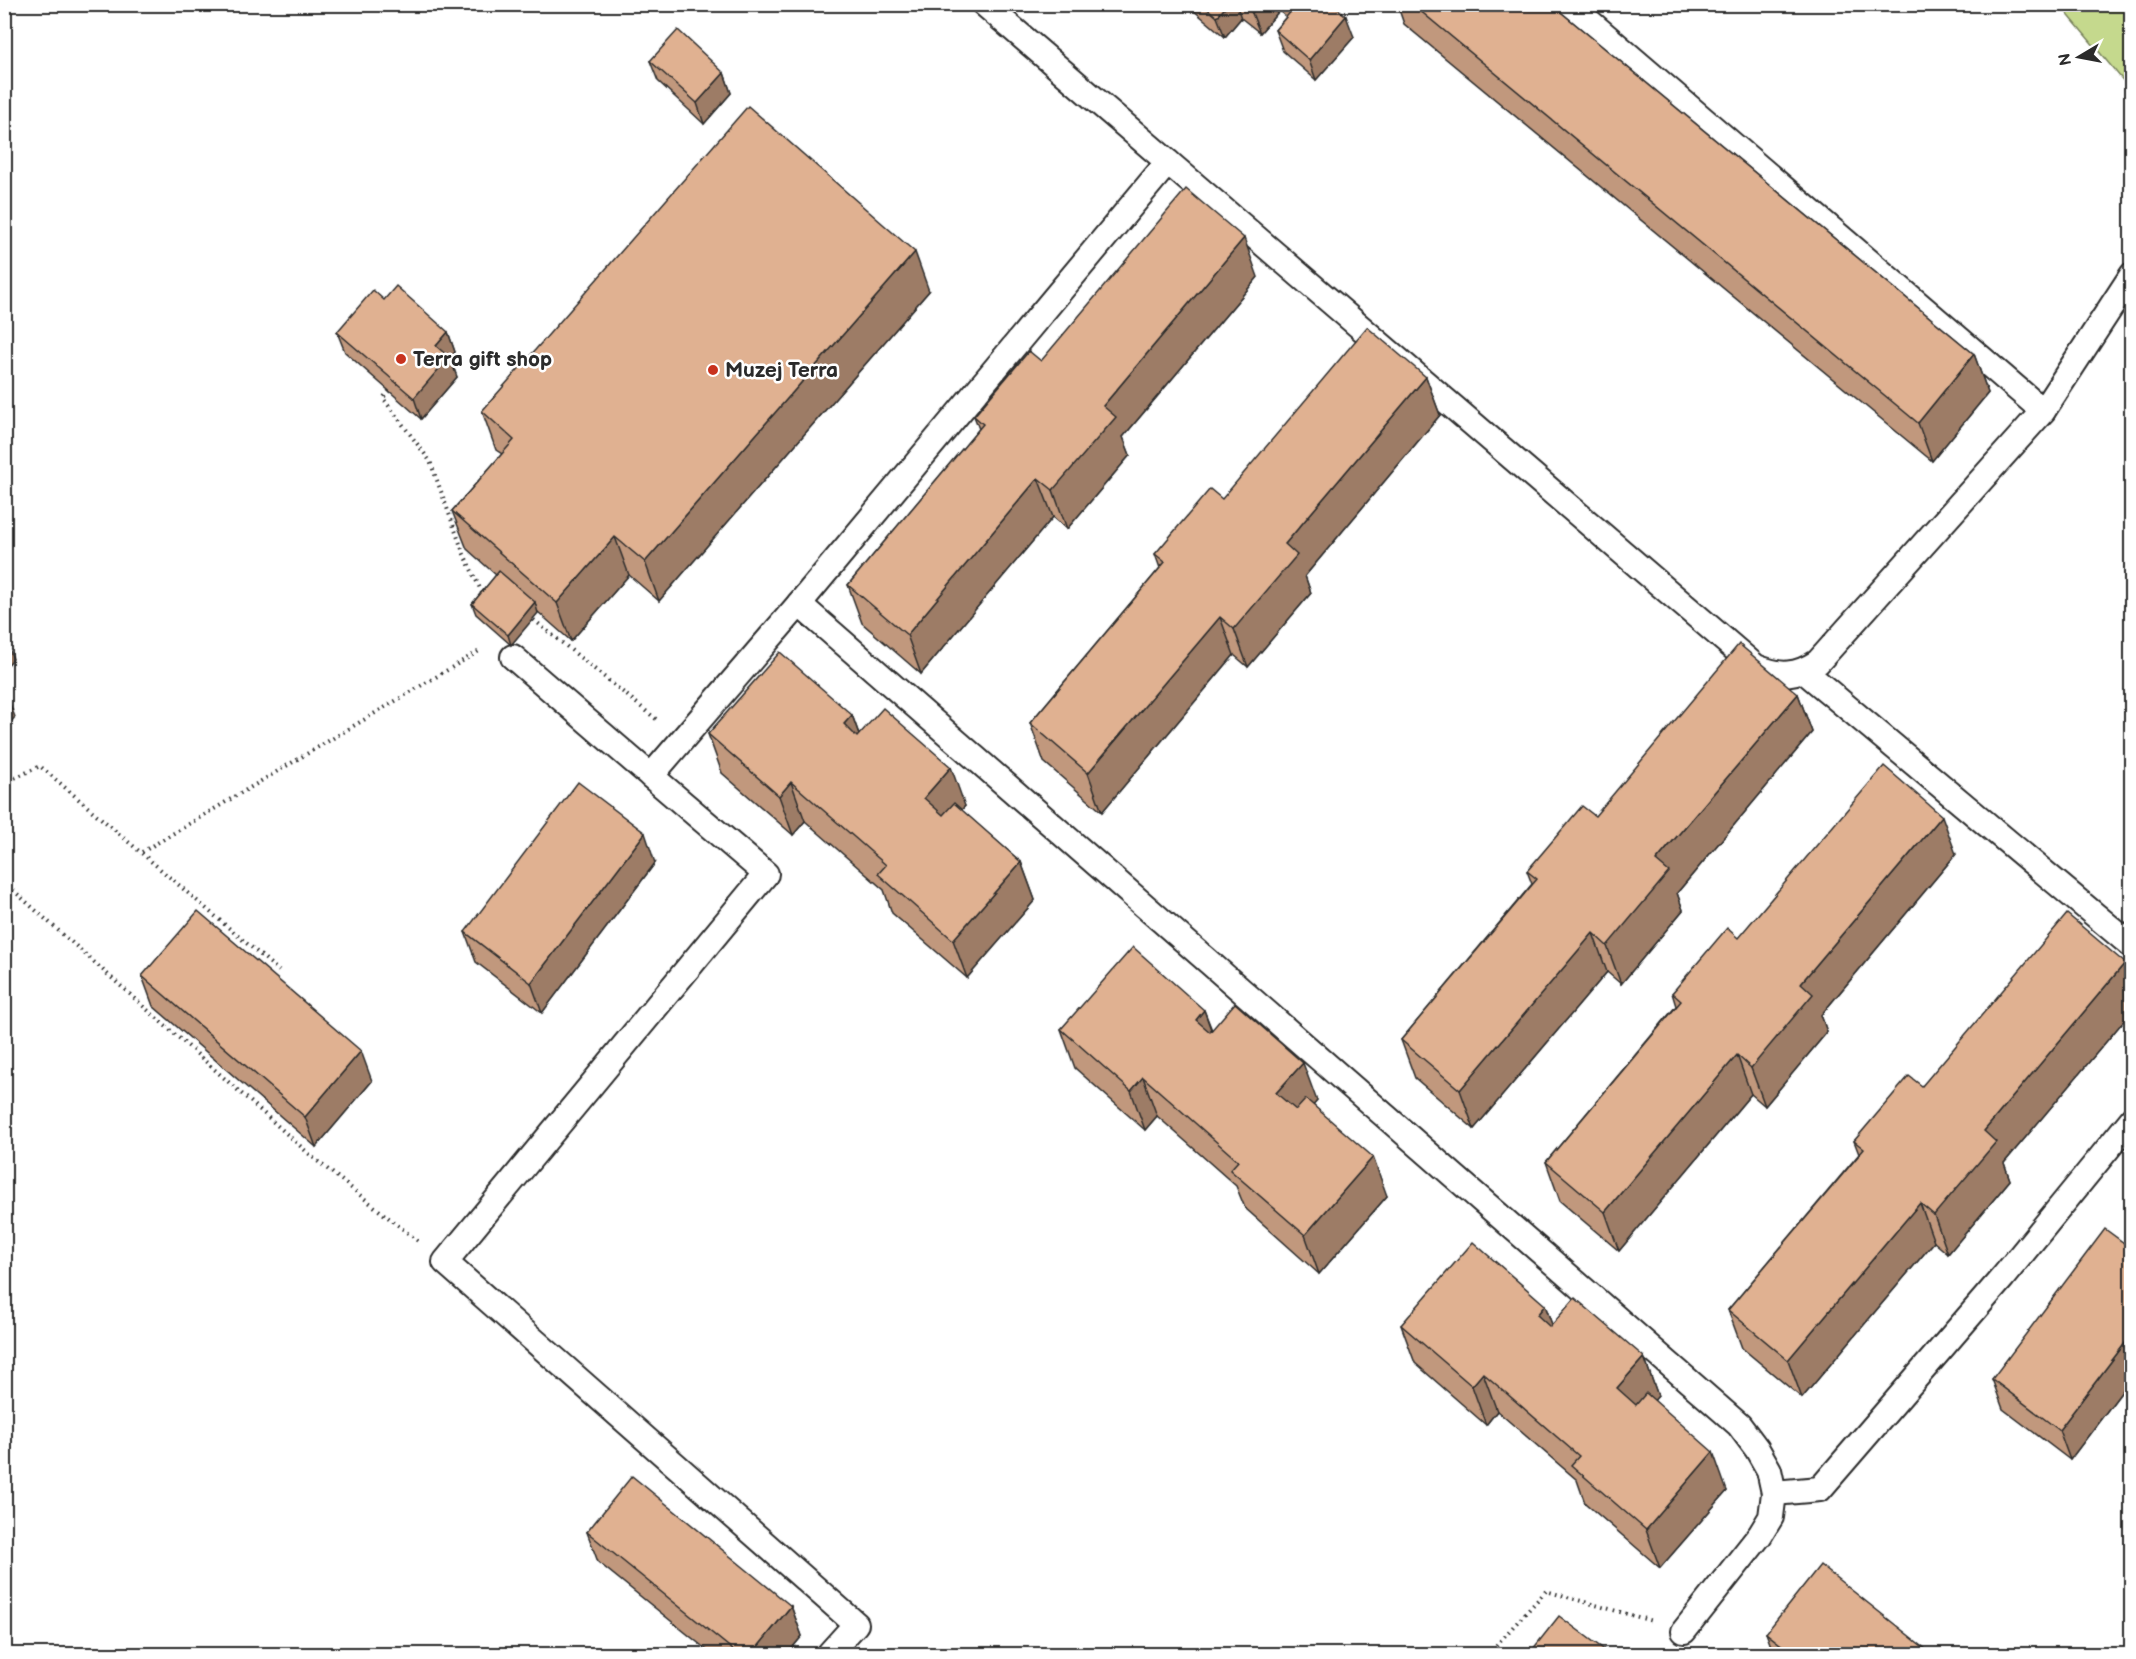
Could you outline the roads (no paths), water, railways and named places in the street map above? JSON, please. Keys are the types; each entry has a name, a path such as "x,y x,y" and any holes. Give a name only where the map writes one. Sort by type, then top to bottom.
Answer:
{"lane":[{"path":"984,4 1756,667 1779,674 1804,671 1818,662 2043,411 2132,275"},
{"path":"1569,4 2043,411"},
{"path":"651,776 1168,162"},
{"path":"798,604 1739,1425 1769,1470 1774,1493 1771,1517 1760,1535 1684,1630"},
{"path":"513,657 766,874 445,1263 856,1624 829,1654"},
{"path":"1804,671 2132,946"},
{"path":"1774,1493 1820,1489 2003,1277 2132,1119"}],"place":[{"name":"Terra gift shop","path":"401,359"},
{"name":"Muzej Terra","path":"713,370"}]}
